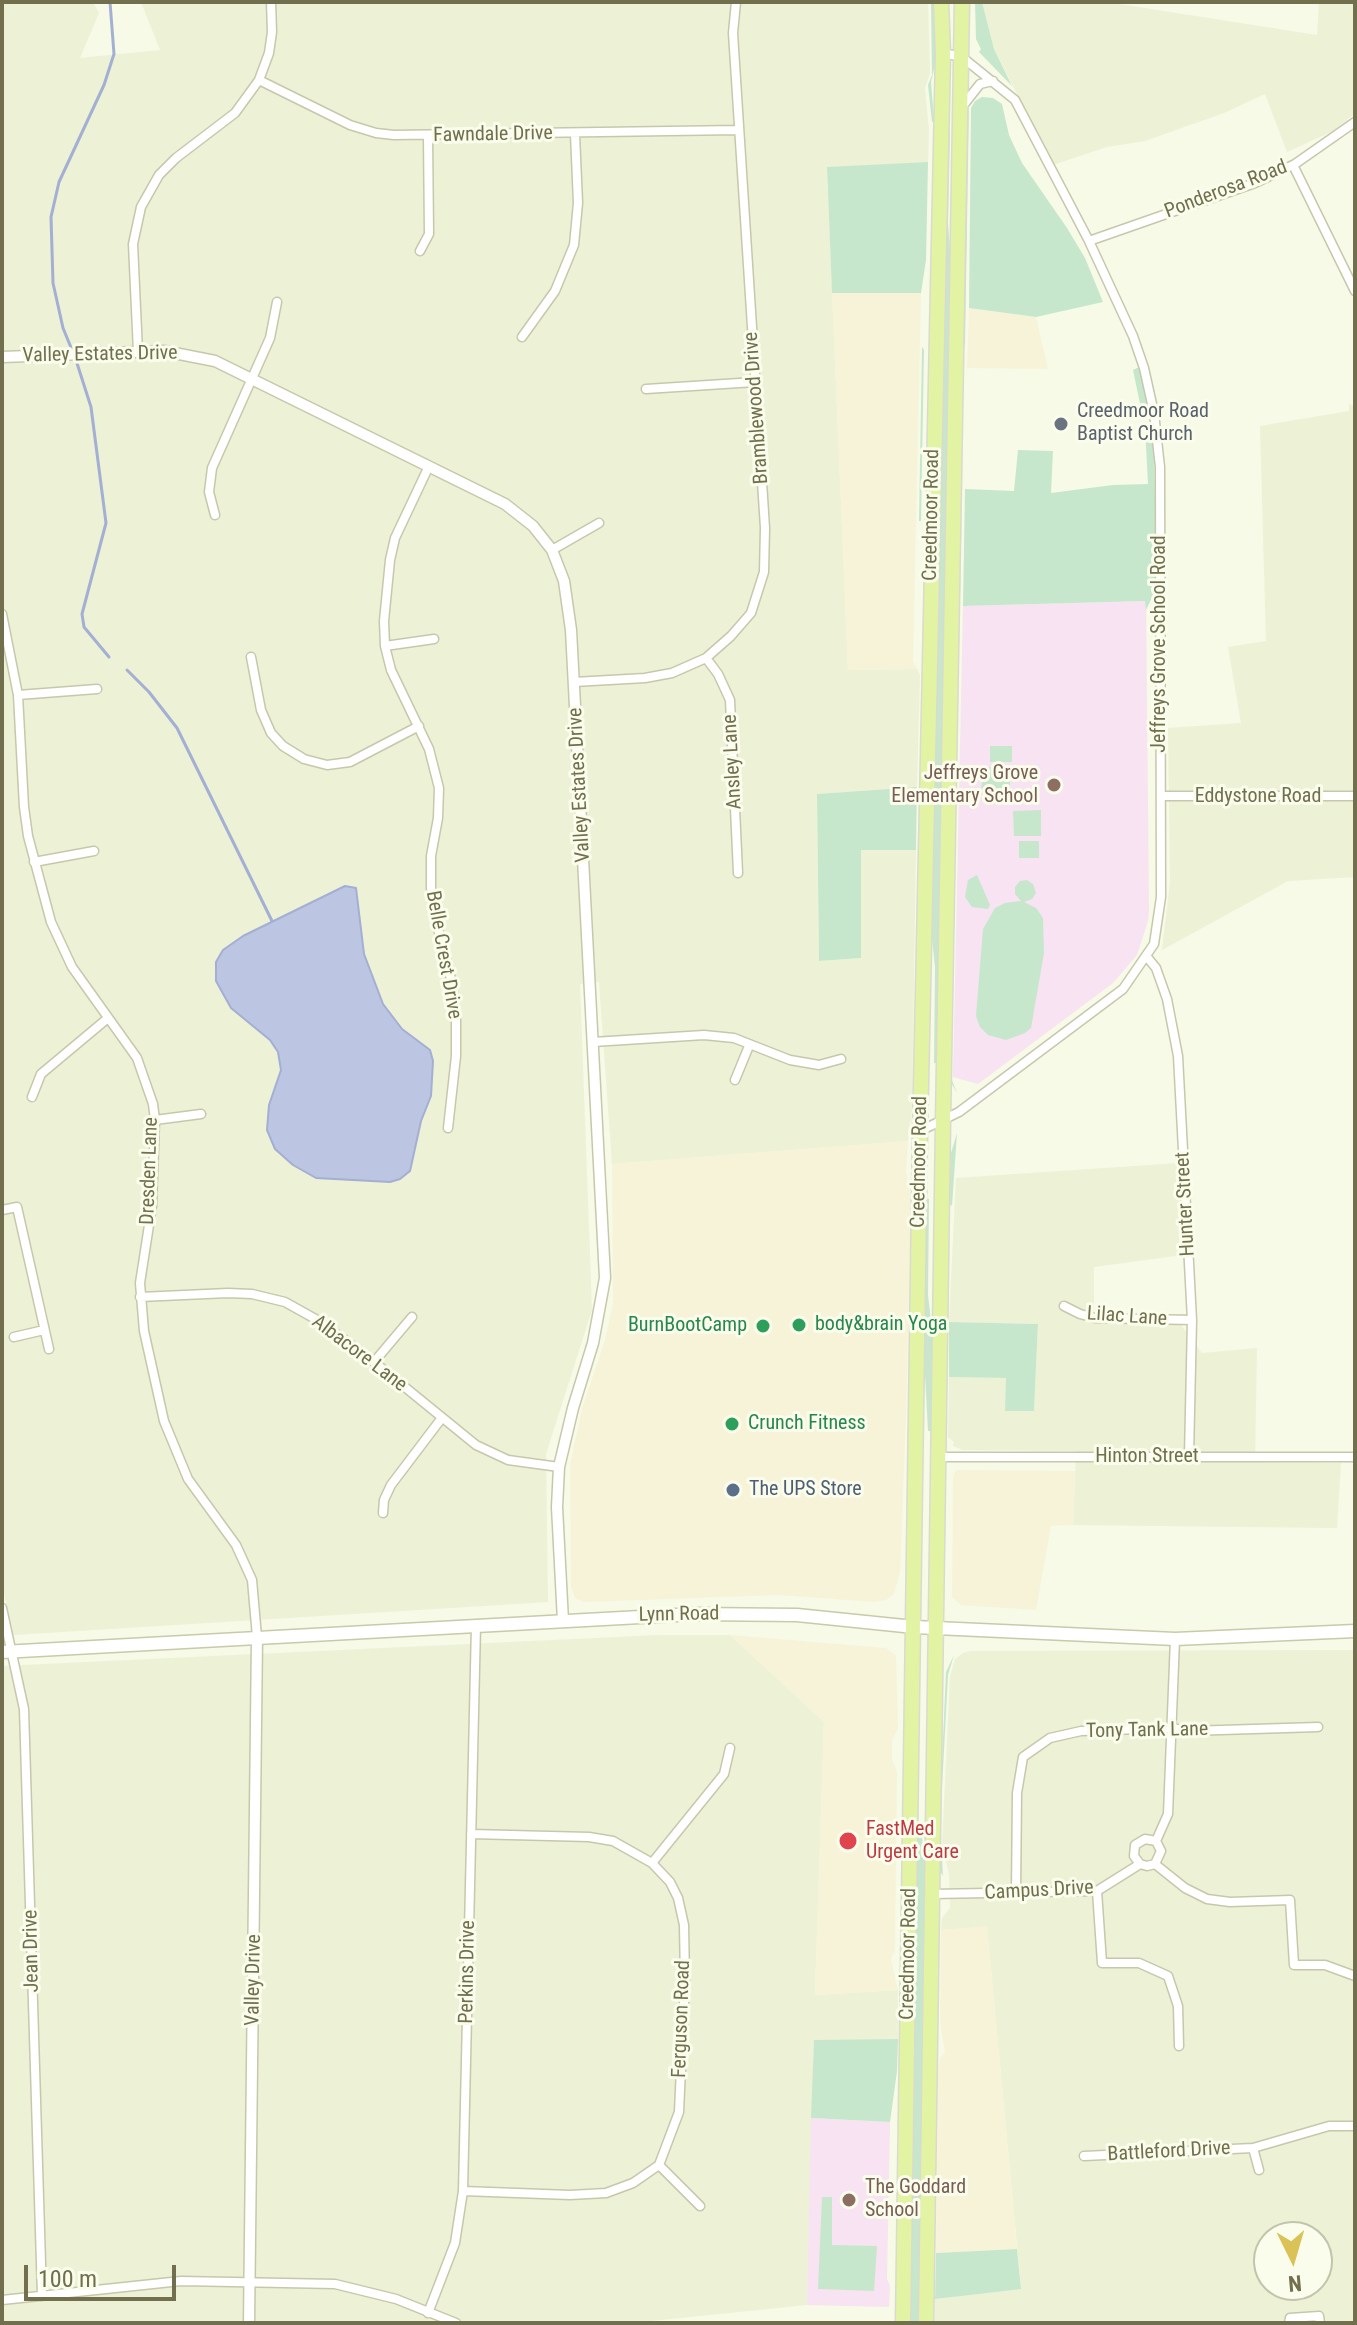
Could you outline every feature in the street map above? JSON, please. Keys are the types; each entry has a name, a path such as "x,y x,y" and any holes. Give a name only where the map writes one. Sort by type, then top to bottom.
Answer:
{"main road":[{"name":"Creedmoor Road","path":"903,2323 920,1131 943,53 941,2"},
{"name":"Creedmoor Road","path":"926,2323 962,2"},
{"name":"Lynn Road","path":"7,1652 642,1615 797,1615 914,1627 1175,1639 1355,1631"}],"street":[{"path":"138,352 133,244 141,207 159,175 176,158 235,113 259,80 269,53 271,2"},
{"name":"Bramblewood Drive","path":"574,682 645,678 672,673 706,658 751,613 764,572 765,528 733,33 736,2"},
{"name":"Jeffreys Grove School Road","path":"920,1131 959,1112 1123,989 1154,944 1161,897 1160,467 1154,413 1144,368 1133,336 1089,241 1015,100 962,57 943,53"},
{"name":"Fawndale Drive","path":"259,80 357,128 376,133 428,136 738,130"},
{"path":"961,109 980,84 993,81"},
{"name":"Ponderosa Road","path":"1089,241 1255,183 1293,165 1355,122"},
{"path":"522,337 555,291 574,245 578,203 575,134"},
{"path":"420,251 429,234 428,136"},
{"path":"1293,165 1355,291"},
{"path":"215,515 209,492 212,468 270,338 277,302"},
{"name":"Valley Estates Drive","path":"2,357 138,352 194,355 215,361 505,504 533,526 552,550 564,581 569,606 603,1230 603,1298 559,1467 557,1507 563,1621"},
{"path":"646,389 755,382"},
{"name":"Belle Crest Drive","path":"429,466 392,548 384,621 385,646 391,670 419,726 435,767 439,788 431,888 452,983 456,1021 456,1056 448,1128"},
{"path":"552,550 599,523"},
{"name":"Dresden Lane","path":"2,614 18,695 24,807 34,862 51,922 61,947 131,1048 142,1069 155,1120 152,1206 140,1270 140,1297 144,1331 164,1421 188,1479 227,1531 252,1580 257,1637"},
{"path":"385,646 434,639"},
{"path":"251,657 261,710 271,733 283,746 304,759 327,765 350,762 419,726"},
{"name":"Ansley Lane","path":"706,658 718,674 730,700 738,873"},
{"path":"18,695 97,689"},
{"name":"Eddystone Road","path":"1162,796 1355,796"},
{"path":"34,862 94,851"},
{"name":"Hunter Street","path":"1147,957 1156,968 1167,999 1178,1056 1192,1320 1189,1456"},
{"path":"32,1097 41,1074 108,1018"},
{"path":"593,1042 704,1035 734,1038 790,1060 819,1065 841,1059"},
{"path":"735,1080 749,1046"},
{"path":"155,1120 201,1114"},
{"path":"2,1210 17,1207 49,1349"},
{"name":"Albacore Lane","path":"140,1297 228,1293 285,1302 319,1321 491,1455 559,1467"},
{"name":"Lilac Lane","path":"1064,1306 1095,1318 1192,1320"},
{"path":"374,1362 412,1317"},
{"path":"14,1337 44,1330"},
{"path":"383,1513 384,1500 391,1485 441,1419"},
{"name":"Hinton Street","path":"938,1457 1355,1457"},
{"name":"Jean Drive","path":"2,1608 7,1652 24,1709 42,2296"},
{"name":"Perkins Drive","path":"428,2313 455,2243 463,2191 476,1625"},
{"name":"Valley Drive","path":"249,2323 257,1637"},
{"path":"1156,1841 1168,1814 1175,1639"},
{"name":"Tony Tank Lane","path":"1016,1893 1017,1793 1023,1757 1050,1738 1081,1731 1318,1727"},
{"path":"652,1863 724,1774 730,1748"},
{"name":"Ferguson Road","path":"471,1834 589,1837 613,1841 652,1863 670,1882 678,1898 684,1925 685,1981 679,2112 659,2165"},
{"path":"1155,1864 1140,1864 1134,1856 1135,1845 1145,1839 1156,1841"},
{"path":"1155,1864 1161,1851 1156,1841"},
{"name":"Campus Drive","path":"931,1894 1097,1891 1140,1864"},
{"path":"1155,1864 1185,1888 1207,1899 1230,1902 1290,1900 1294,1965 1325,1965 1355,1976"},
{"path":"1097,1891 1102,1963 1139,1963 1168,1976 1178,2006 1179,2046"},
{"name":"Battleford Drive","path":"1084,2156 1253,2148 1329,2126 1355,2126"},
{"name":"Battleford Drive","path":"1253,2148 1259,2170"},
{"path":"463,2191 570,2195 606,2193 633,2183 659,2165 700,2206"},
{"path":"2,2300 181,2281 335,2284 396,2299 456,2323"},
{"path":"1289,2323 1290,2318 1319,2316 1320,2323"}],"shaded area":[{"path":"2,2 93,2 99,13 80,58 160,50 141,2 928,2 930,73 925,88 928,162 827,168 848,670 917,669 920,675 917,787 817,794 819,961 861,958 861,850 916,850 912,1108 908,1141 612,1164 599,982 580,984 592,1310 546,1454 548,1602 13,1635 2,1585"},
{"path":"931,2 936,60 931,82 932,122 928,85 932,75"},
{"path":"982,2 1106,2 1317,35 1319,2 1355,2 1355,113 1333,131 1287,152 1265,94 1224,113 1145,141 1107,147 1053,165 994,49"},
{"path":"982,2 994,49 1012,86 979,52 975,3"},
{"path":"982,97 993,98 1002,104 1009,135 1022,163 1085,258 1103,302 1036,317 969,308 971,108"},
{"path":"969,103 965,345 964,345 967,124"},
{"path":"946,129 950,129 948,223 952,277 938,1063 934,1063 935,967 930,919"},
{"path":"928,162 926,260 921,293 832,293 827,167"},
{"path":"832,293 921,293 913,661 917,669 848,670"},
{"path":"969,308 1036,317 1048,369 967,368"},
{"path":"922,347 924,350 919,521"},
{"path":"1139,367 1150,411 1149,417 1143,418 1133,370"},
{"path":"964,385 951,1078 957,1093 950,1081"},
{"path":"1349,404 1355,406 1355,877 1288,881 1162,950 1170,883 1168,728 1241,723 1228,647 1266,641 1260,426 1349,411"},
{"path":"1145,427 1152,431 1154,454 1157,587 1146,610 1145,601 963,606 965,489 1014,491 1018,450 1053,451 1051,493 1148,484"},
{"name":"Jeffreys Grove Elementary School","path":"1146,601 1149,911 1137,955 1113,983 978,1084 953,1077 963,606"},
{"path":"990,746 1012,746 1012,762 990,762"},
{"path":"983,767 1010,768 1010,795 981,794"},
{"path":"917,787 916,850 861,850 861,958 819,961 817,794"},
{"path":"1041,810 1041,836 1014,836 1013,811"},
{"path":"1019,841 1039,841 1039,858 1019,858"},
{"path":"977,875 990,905 988,909 972,907 965,897 968,880"},
{"path":"1027,880 1033,884 1036,893 1024,902 1036,908 1043,918 1044,953 1031,1028 1006,1040 988,1035 980,1027 976,1016 983,929 995,908 1021,901 1015,894 1015,887 1020,881"},
{"path":"957,1133 952,1206 949,1203 951,1153"},
{"path":"908,1141 906,1171 911,1199 906,1416 900,1572 894,1594 886,1600 875,1602 779,1595 584,1602 575,1598 571,1587 570,1465 582,1409 605,1340 613,1304 612,1164"},
{"path":"1179,1163 1183,1255 1094,1267 1094,1322 1181,1325 1202,1353 1257,1348 1255,1462 1341,1463 1337,1528 1073,1525 1076,1451 963,1450 953,1446 954,1442 948,1437 949,1377 1006,1378 1034,1411 1038,1324 949,1322 956,1178"},
{"path":"926,1199 929,1199 928,1295 933,1338 932,1431 928,1431 924,1356"},
{"path":"949,1322 1038,1324 1034,1411 1005,1411 1006,1378 949,1377"},
{"path":"956,1470 1075,1471 1073,1525 1051,1526 1036,1610 961,1605 952,1597 953,1477"},
{"path":"659,1635 730,1635 824,1722 815,1995 898,1990 898,2039 814,2041 807,2305 632,2323 2,2323 2,1666"},
{"path":"730,1635 886,1648 896,1656 898,1729 892,1740 892,1760 897,1771 895,1951 891,1959 898,1990 815,1995 824,1722"},
{"path":"1355,1650 1355,2323 935,2323 935,2299 1021,2288 987,1927 941,1930 942,1918 950,1908 949,1874 942,1846 950,1677 955,1659 963,1653"},
{"path":"954,1655 948,1675 940,1825 943,1876 938,1852 946,1672"},
{"path":"916,1826 921,1826 926,1880 919,2323 910,2323"},
{"path":"987,1926 1017,2249 936,2253 938,2069 945,2052 940,2022 941,1930"},
{"path":"898,2039 890,2122 811,2118 814,2040"},
{"name":"The Goddard School","path":"811,2118 890,2122 889,2307 807,2305"},
{"path":"822,2197 832,2197 832,2245 877,2246 874,2291 818,2289"},
{"path":"1017,2249 1021,2289 935,2299 936,2253"}],"water":[{"path":"345,886 356,888 364,954 383,1004 402,1029 430,1050 433,1061 431,1096 421,1121 410,1171 390,1182 316,1178 293,1165 275,1149 267,1130 269,1105 281,1070 278,1052 270,1040 231,1008 216,981 216,962 223,950 243,936"}],"waterway":[{"path":"72,350 63,328 53,283 51,217 59,182 104,85 114,54 110,2"},
{"path":"75,357 91,407 106,523 82,614 84,627 109,657"},
{"path":"127,670 177,728 272,921"}],"place":[{"name":"Creedmoor Road Baptist Church","path":"1061,424"},
{"name":"Jeffreys Grove Elementary School","path":"1054,785"},
{"name":"body&brain Yoga","path":"799,1325"},
{"name":"BurnBootCamp","path":"763,1326"},
{"name":"Crunch Fitness","path":"732,1424"},
{"name":"The UPS Store","path":"733,1490"},
{"name":"FastMed Urgent Care","path":"848,1841"},
{"name":"The Goddard School","path":"849,2200"}]}
